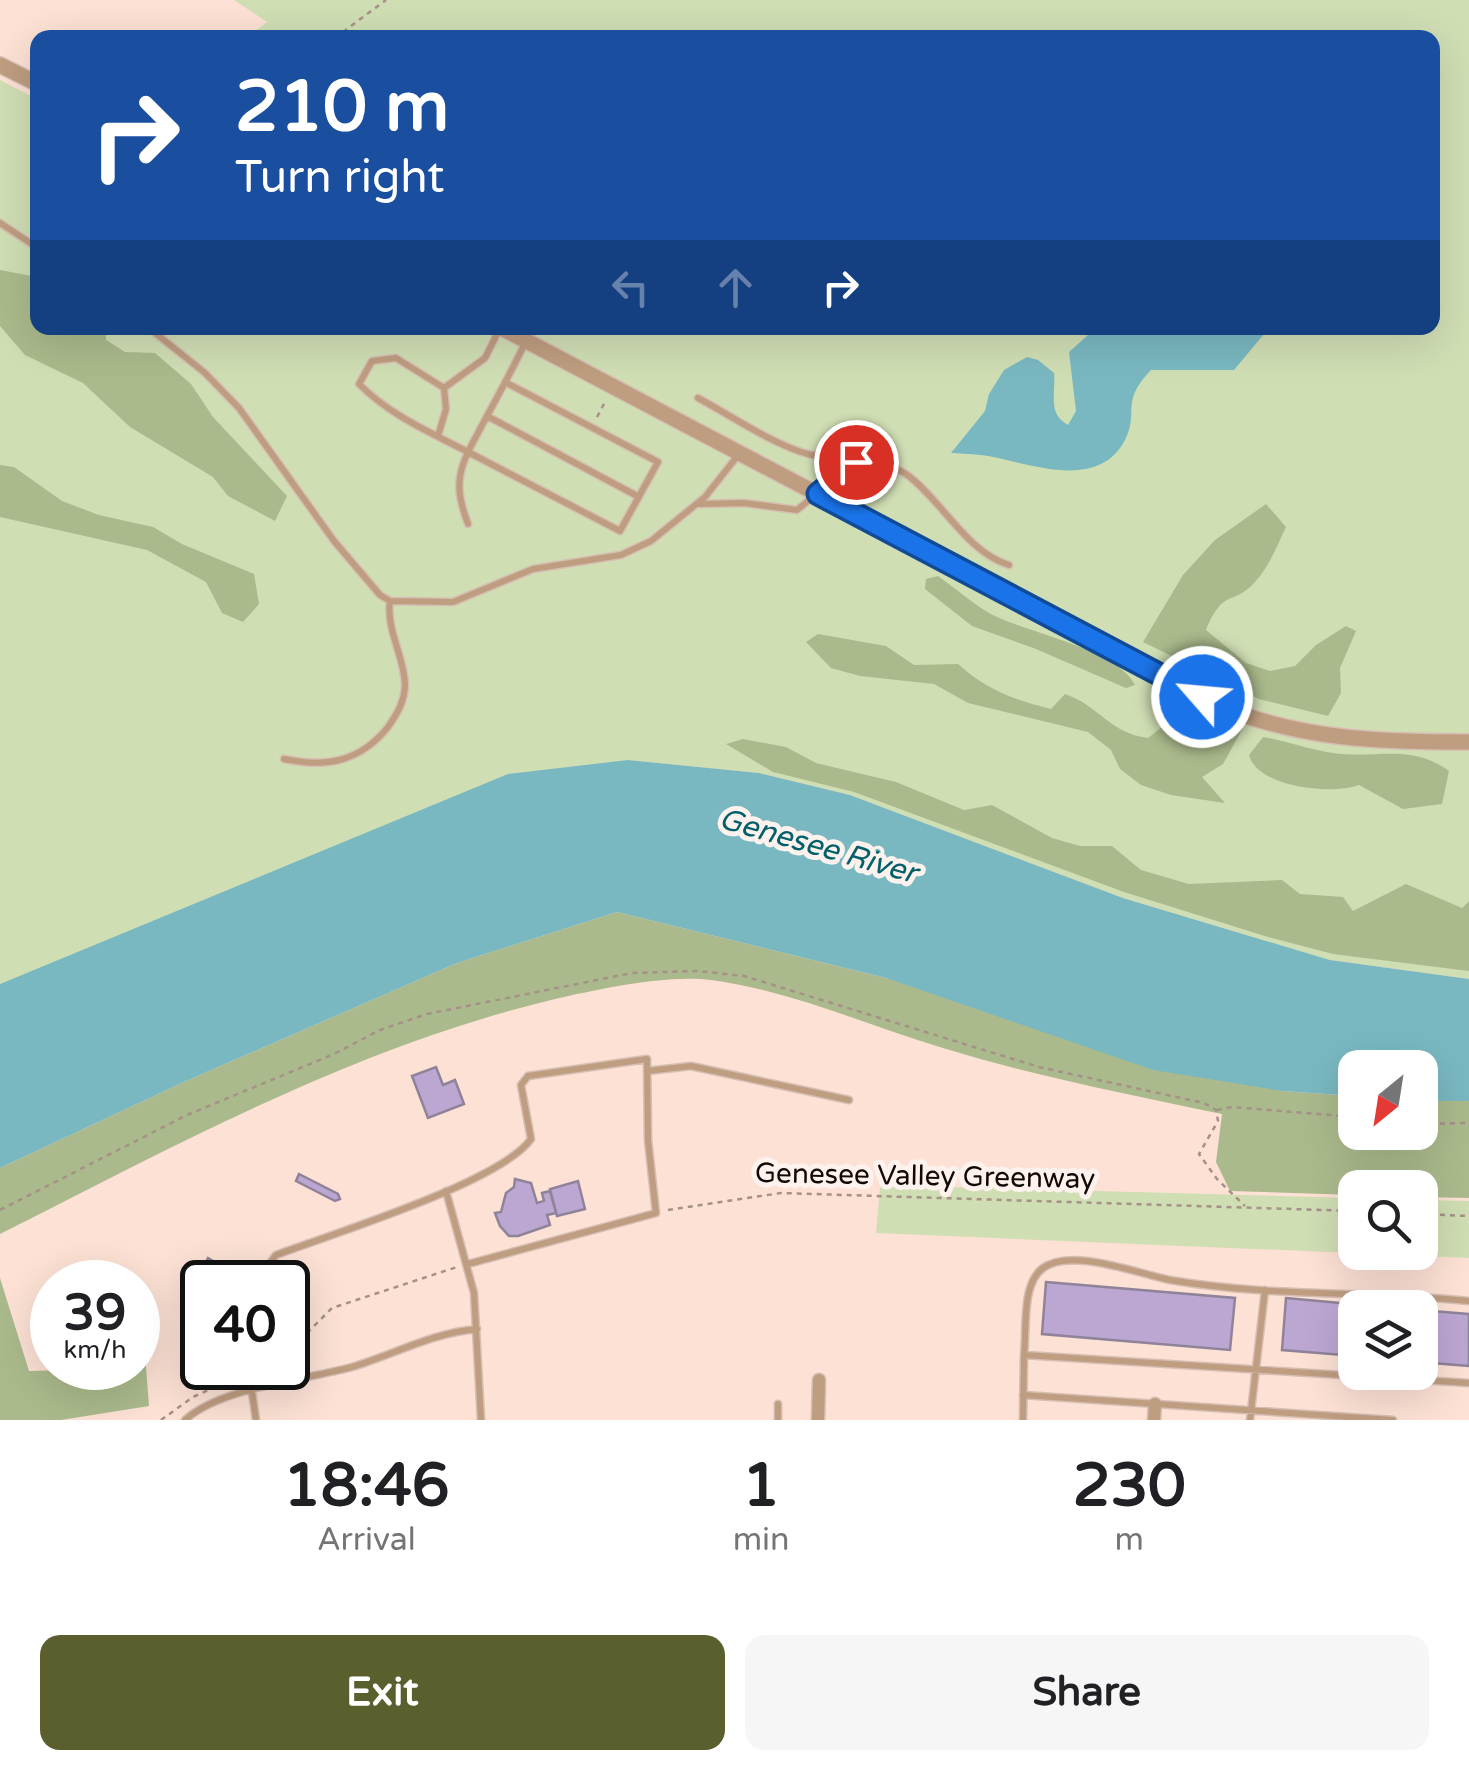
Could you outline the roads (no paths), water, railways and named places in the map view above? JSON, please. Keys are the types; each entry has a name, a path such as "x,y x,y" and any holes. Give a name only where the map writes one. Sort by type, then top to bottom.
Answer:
{"street":[{"path":"0,64 30,80"},
{"path":"516,335 1153,672 1241,714 1282,728 1336,738 1469,742"},
{"path":"818,1380 818,1420"},
{"path":"1154,1420 1155,1404"}],"lane":[{"path":"0,223 30,243"},
{"path":"158,335 205,373 239,408 334,541 380,595 390,601 454,602 533,569 621,556 652,541 697,504 740,453"},
{"path":"444,388 485,358 497,335"},
{"path":"468,524 458,478 527,340"},
{"path":"444,388 396,358 372,362 359,384 378,403 620,531 658,462 505,382"},
{"path":"438,436 446,410 444,388"},
{"path":"698,398 805,453 902,471 941,504 975,544 996,560 1009,564"},
{"path":"486,416 639,497"},
{"path":"697,504 744,503 797,510 856,462"},
{"path":"284,759 312,764 346,759 366,749 392,722 405,683 390,622 390,601"},
{"path":"272,1260 276,1255 446,1191 520,1154 531,1139 521,1085 528,1076 647,1059 648,1140 656,1213 468,1264"},
{"path":"647,1071 691,1066 850,1100"},
{"path":"446,1191 468,1264 477,1329 482,1420"},
{"path":"1023,1420 1030,1286 1046,1265 1070,1260 1096,1262 1186,1282 1469,1301"},
{"path":"1251,1416 1265,1290"},
{"path":"310,1377 370,1361 437,1334 477,1329"},
{"path":"1024,1355 1469,1382"},
{"path":"184,1420 209,1404 260,1390"},
{"path":"252,1392 256,1420"},
{"path":"1024,1395 1155,1404 1251,1416 1393,1420"},
{"path":"778,1404 778,1420"}],"water":[{"path":"1088,335 1263,335 1234,370 1151,370 1133,399 1125,440 1114,455 1100,464 1085,469 1050,469 951,453 985,411 989,394 1004,370 1027,357 1038,360 1054,373 1055,409 1068,425 1076,411 1069,352"},
{"name":"Genesee River","path":"628,760 759,773 850,795 1123,898 1330,960 1469,979 1469,1101 1438,1101 1438,1050 1338,1050 1338,1095 1282,1091 1153,1070 886,978 617,912 457,963 186,1081 0,1168 0,984 508,774"}]}
